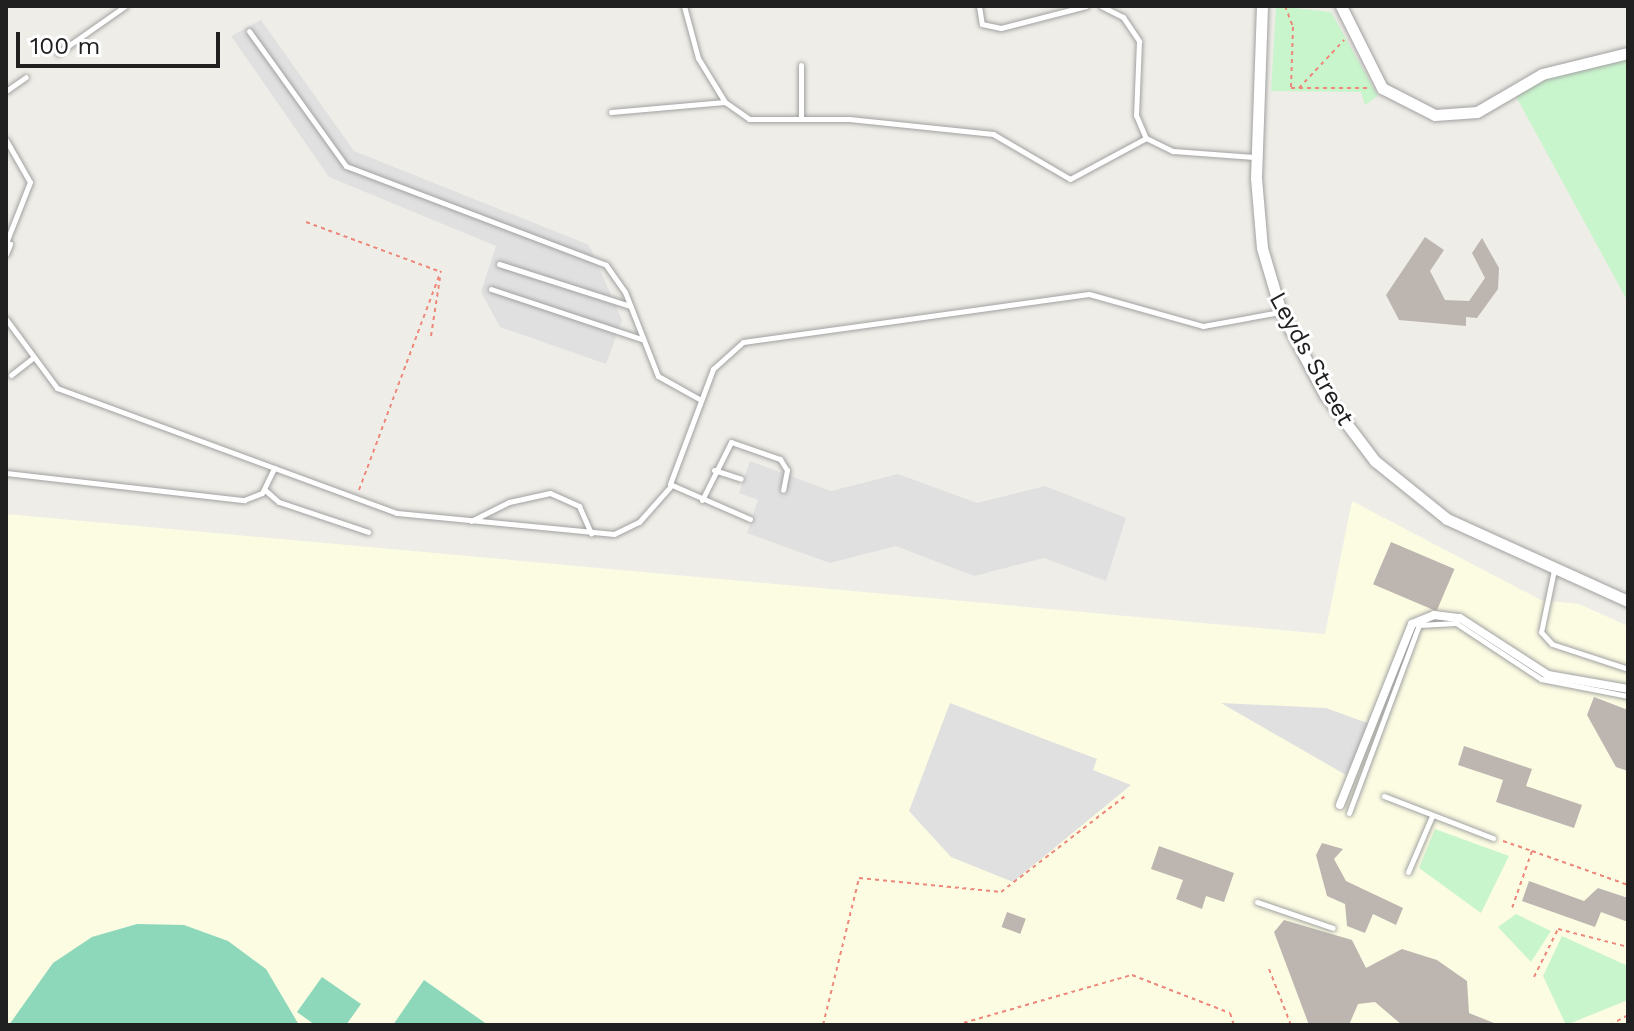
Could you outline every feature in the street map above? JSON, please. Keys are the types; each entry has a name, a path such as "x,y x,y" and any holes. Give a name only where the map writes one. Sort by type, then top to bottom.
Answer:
{"street":[{"name":"Leyds Street","path":"1262,6 1257,157 1262,248 1281,312 1336,413 1375,461 1454,523 1628,601"},
{"path":"1341,6 1382,88 1424,114 1463,115 1542,74 1628,53"},
{"path":"1340,805 1412,624 1434,615 1460,618 1548,675 1628,689"}],"lane":[{"path":"58,53 125,6"},
{"path":"684,6 698,58 725,102 749,119 801,119 999,135 1070,179 1146,138"},
{"path":"979,6 980,22 1001,28 1086,6"},
{"path":"1101,6 1123,17 1139,41 1136,115 1146,138 1173,151 1257,157"},
{"path":"249,31 346,166 593,256 611,271 630,306 662,381 701,400"},
{"path":"801,65 801,119"},
{"path":"6,91 26,77"},
{"path":"611,112 725,102"},
{"path":"6,140 30,182 6,254"},
{"path":"499,264 630,306"},
{"path":"491,289 642,339"},
{"path":"6,319 57,388 355,498 409,516 591,533 629,528 670,487 719,360 764,337 1089,294 1203,326 1281,312"},
{"path":"11,375 33,358"},
{"path":"702,500 728,443 743,444 783,462 783,490"},
{"path":"6,473 244,500 265,490 274,468"},
{"path":"714,470 741,479"},
{"path":"670,487 750,519"},
{"path":"265,490 279,502 368,532"},
{"path":"469,522 509,502 550,493 579,506 591,533"},
{"path":"1554,570 1541,632 1552,644 1628,669"},
{"path":"1349,813 1419,625 1456,623 1541,679 1628,696"},
{"path":"1384,796 1493,838"},
{"path":"1408,872 1432,816"},
{"path":"1257,902 1333,928"}],"path":[{"path":"1285,6 1293,27 1291,88 1382,88"},
{"path":"1298,88 1352,32"},
{"path":"306,222 441,271"},
{"path":"431,336 441,271"},
{"path":"355,498 441,271"},
{"path":"823,1025 859,878 1001,892 1128,794"},
{"path":"1493,838 1628,885"},
{"path":"1512,908 1532,851"},
{"path":"1534,977 1558,929 1628,947"},
{"path":"1269,969 1291,1025"},
{"path":"956,1025 1132,975 1230,1013 1234,1025"},
{"path":"1610,1025 1628,1015"}],"shaded area":[{"path":"261,20 354,151 589,245 622,320 606,364 500,327 481,292 496,246 329,177 231,36"},
{"path":"750,461 831,491 898,474 977,503 1045,486 1126,518 1106,581 1044,558 974,576 896,546 830,563 747,533 758,500 739,493"},
{"path":"1352,501 1541,600 1579,604 1628,626 1628,1025 6,1025 6,514 1325,634"},
{"path":"950,703 1097,759 1093,770 1131,785 1013,882 951,857 909,811"},
{"path":"1221,703 1326,708 1370,724 1346,775"}],"green space":[{"path":"1276,6 1331,12 1378,96 1365,105 1361,92 1271,91"},
{"path":"1628,51 1628,302 1513,91"},
{"path":"1435,829 1509,856 1481,913 1419,868"},
{"path":"1516,914 1551,931 1531,962 1498,927"},
{"path":"137,924 184,925 228,941 266,969 299,1025 9,1025 53,963 92,937"},
{"path":"1562,936 1628,966 1628,1000 1566,1025 1543,976"},
{"path":"322,977 361,1004 346,1025 315,1025 297,1012"},
{"path":"424,980 488,1025 393,1025"}],"building":[{"path":"1425,237 1444,250 1430,271 1445,300 1469,301 1485,278 1472,253 1482,238 1499,268 1498,289 1477,318 1466,317 1466,326 1399,320 1386,295"},
{"path":"1391,542 1455,569 1437,611 1373,584"},
{"path":"1594,697 1628,710 1628,771 1616,767 1587,715"},
{"path":"1464,746 1532,769 1526,786 1582,805 1574,828 1496,802 1503,780 1458,765"},
{"path":"1322,843 1343,849 1334,859 1346,881 1403,908 1396,925 1373,914 1365,933 1347,926 1345,904 1327,896 1316,855"},
{"path":"1159,846 1234,873 1224,902 1206,896 1202,909 1176,899 1183,880 1151,869"},
{"path":"1529,881 1584,901 1598,888 1628,898 1628,922 1601,912 1595,927 1522,901"},
{"path":"1007,912 1026,919 1020,934 1002,927"},
{"path":"1284,920 1352,940 1366,968 1402,949 1437,960 1467,981 1469,1013 1499,1025 1402,1025 1375,1002 1358,1004 1349,1025 1309,1025 1274,932"}]}
